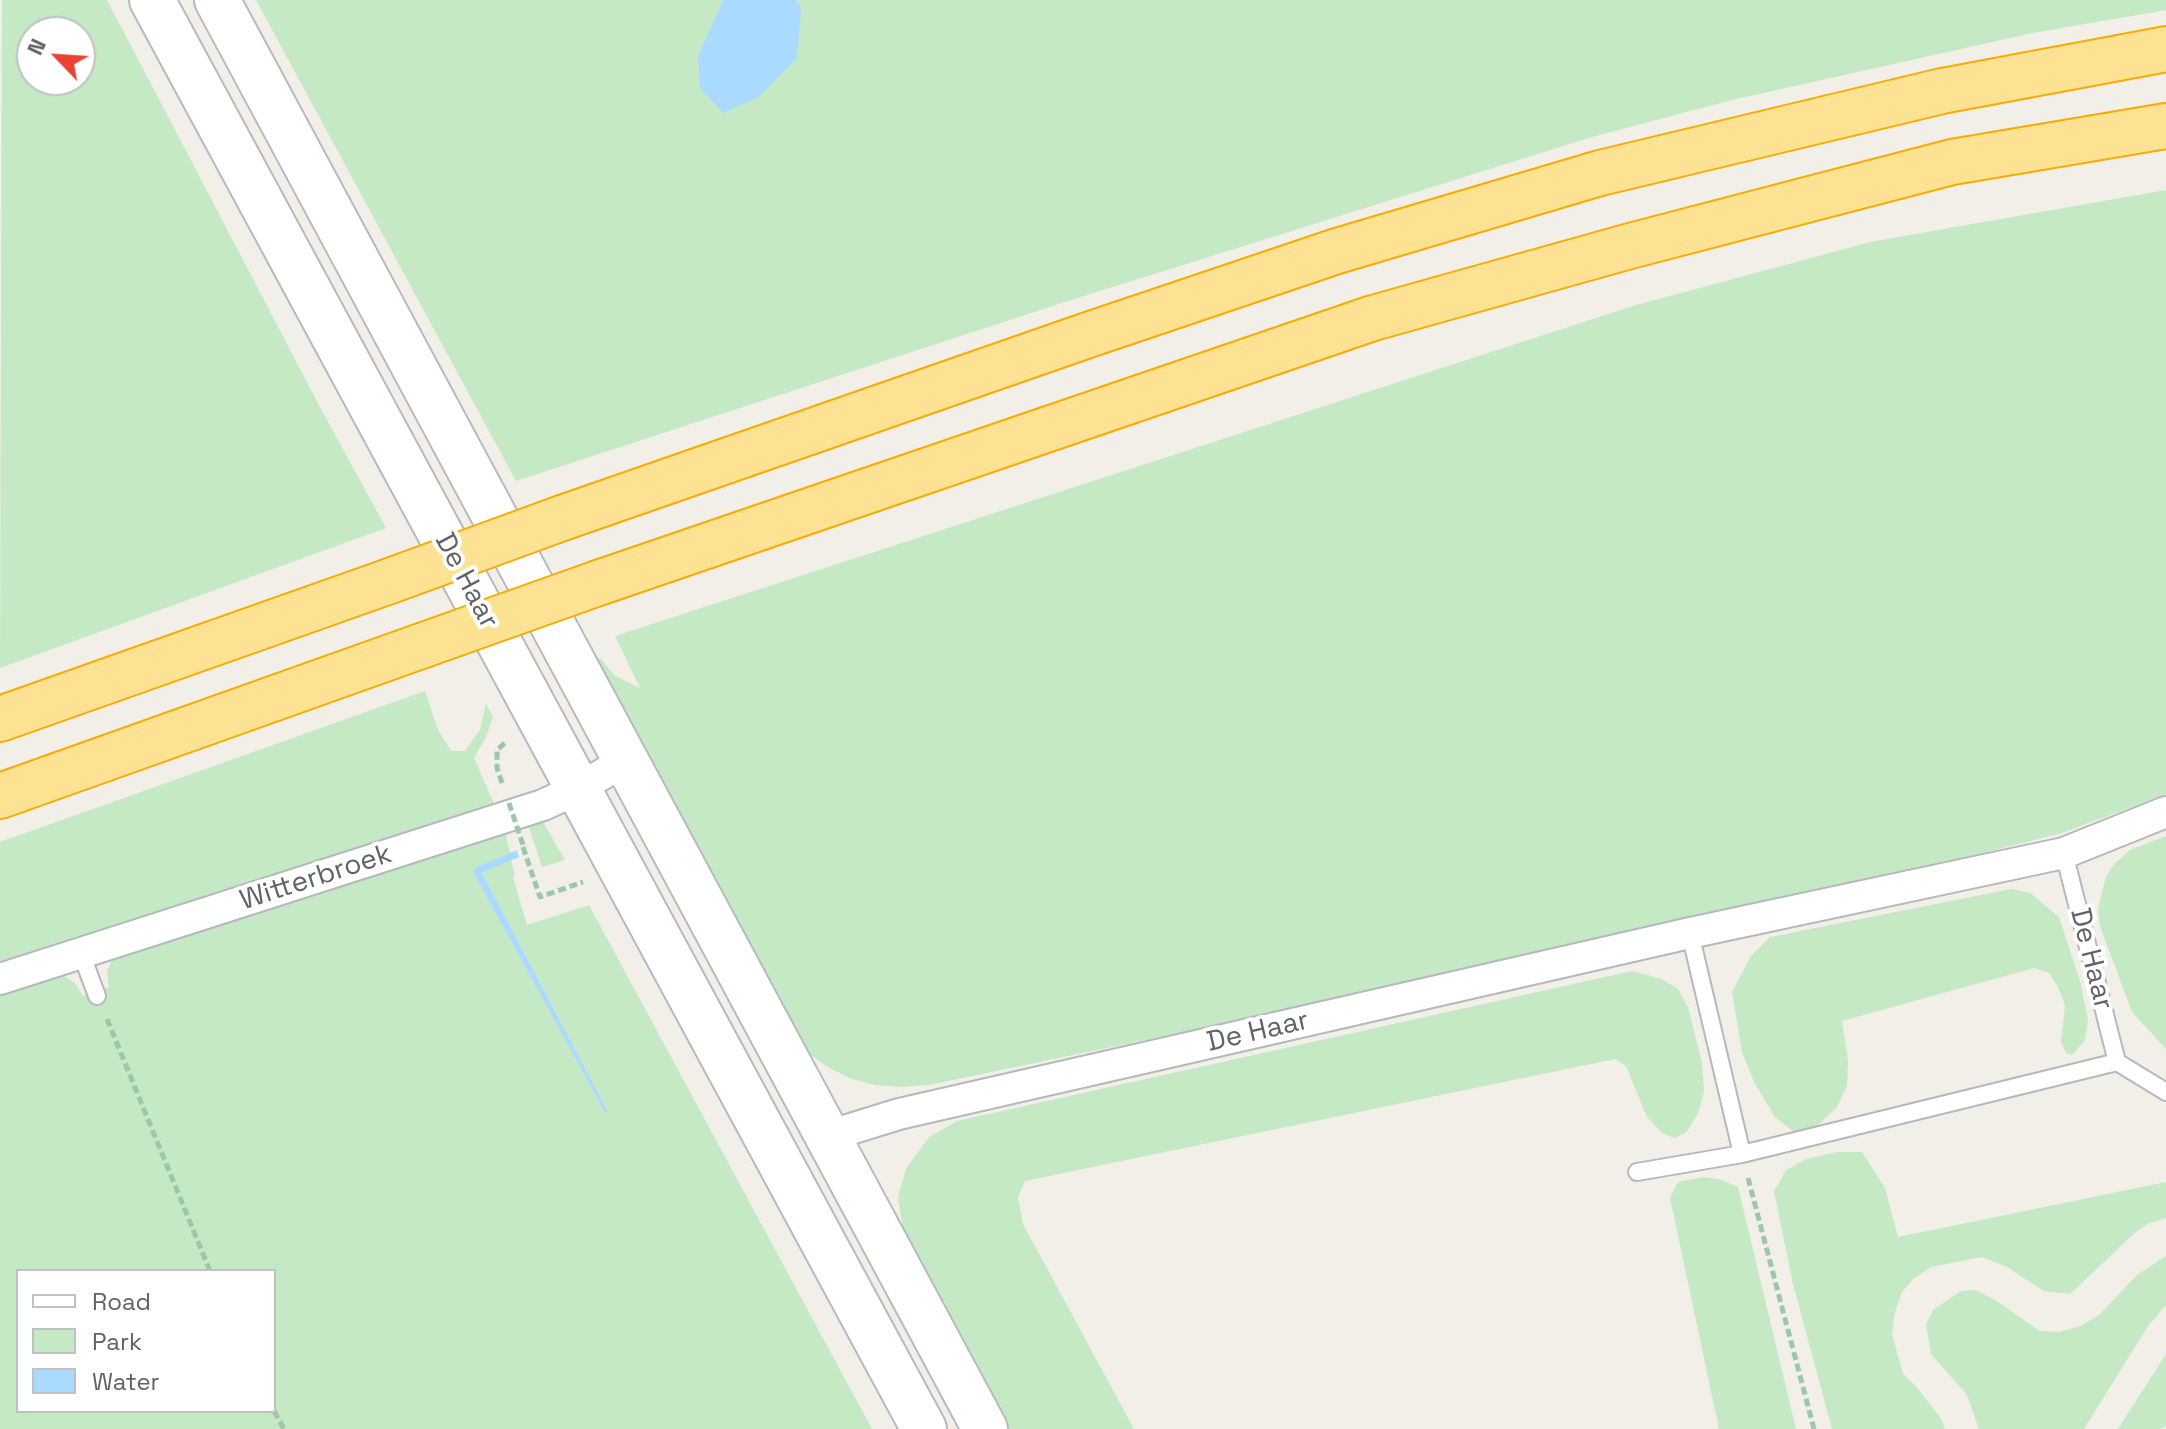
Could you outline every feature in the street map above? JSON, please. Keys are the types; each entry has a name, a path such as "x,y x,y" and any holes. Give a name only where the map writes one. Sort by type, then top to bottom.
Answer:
{"highway":[{"path":"0,719 562,518 1337,251 1585,177 1942,91 2166,49"},
{"path":"0,796 598,583 1373,318 1630,246 1952,162 2166,126"}],"street":[{"name":"De Haar","path":"152,0 924,1429"},
{"name":"De Haar","path":"217,0 985,1429"},
{"name":"Witterbroek","path":"0,979 543,805 578,789 626,760"},
{"path":"2064,853 2166,812"},
{"name":"De Haar","path":"781,1161 828,1136 899,1114 1690,933 2064,853"}],"lane":[{"name":"De Haar","path":"2064,853 2117,1062"},
{"path":"1690,933 1742,1154"},
{"path":"81,953 97,996"},
{"path":"1637,1172 1742,1154 2117,1062 2166,1092"}],"path":[{"path":"497,768 497,750 511,737"},
{"path":"509,803 540,897 584,882"},
{"path":"97,996 209,1269"},
{"path":"1742,1154 1814,1429"}],"green space":[{"path":"2,0 107,0 386,528 0,668"},
{"path":"256,0 723,0 698,56 801,8 796,0 2166,0 2166,10 2033,33 1732,100 1592,137 1068,301 516,481"},
{"path":"2166,190 2166,794 2062,833 1928,867 1705,913 1690,920 1203,1028 929,1085 875,1085 849,1078 826,1066 811,1055 800,1041 595,662 600,658 615,676 640,688 615,636 1633,306 1870,242"},
{"path":"425,691 438,730 451,751 465,751 480,730 486,704 493,717 474,758 496,808 0,967 0,842"},
{"path":"542,820 565,860 542,867 527,821"},
{"path":"505,830 510,854 476,867 473,872 605,1111 608,1112 482,873 511,860 527,925 589,905 872,1429 0,1429 0,990 58,972 75,983 83,996 109,987 107,972 114,954"},
{"path":"2166,836 2166,1049 2132,1012 2100,926 2098,909 2106,877 2114,864 2130,850"},
{"path":"2011,889 2030,893 2059,917 2080,981 2088,1019 2085,1040 2072,1055 2066,1053 2061,1042 2065,1005 2058,987 2049,973 2034,968 1842,1021 1848,1060 1847,1086 1837,1107 1815,1128 1794,1132 1775,1117 1754,1082 1742,1052 1732,992 1751,956 1770,937"},
{"path":"1632,971 1662,979 1678,989 1688,1007 1702,1063 1704,1092 1698,1113 1687,1132 1675,1138 1662,1133 1647,1117 1626,1066 1615,1059 1025,1181 1018,1197 1023,1224 1134,1429 1009,1429 904,1235 898,1197 906,1169 929,1137 957,1121"},
{"path":"1837,1152 1862,1152 1885,1188 1898,1237 2166,1182 2166,1218 2137,1231 2070,1294 2044,1291 2007,1267 1982,1257 1931,1267 1913,1279 1902,1292 1892,1334 1903,1374 1942,1420 1945,1429 1832,1429 1793,1284 1774,1191 1786,1170 1806,1159"},
{"path":"1703,1177 1719,1179 1738,1187 1796,1429 1719,1429 1670,1198 1678,1182"},
{"path":"2166,1256 2166,1305 2148,1326 2084,1429 1979,1429 1967,1395 1931,1354 1926,1324 1933,1310 1961,1291 1975,1290 2040,1331 2059,1332 2080,1326 2099,1315 2137,1275"},
{"path":"2166,1354 2166,1426 2160,1429 2118,1429"}],"water":[{"path":"723,0 796,0 801,8 797,58 759,97 723,113 700,88 698,56"},
{"path":"517,850 519,857 482,873 608,1112 605,1112 473,872 476,867"}]}
